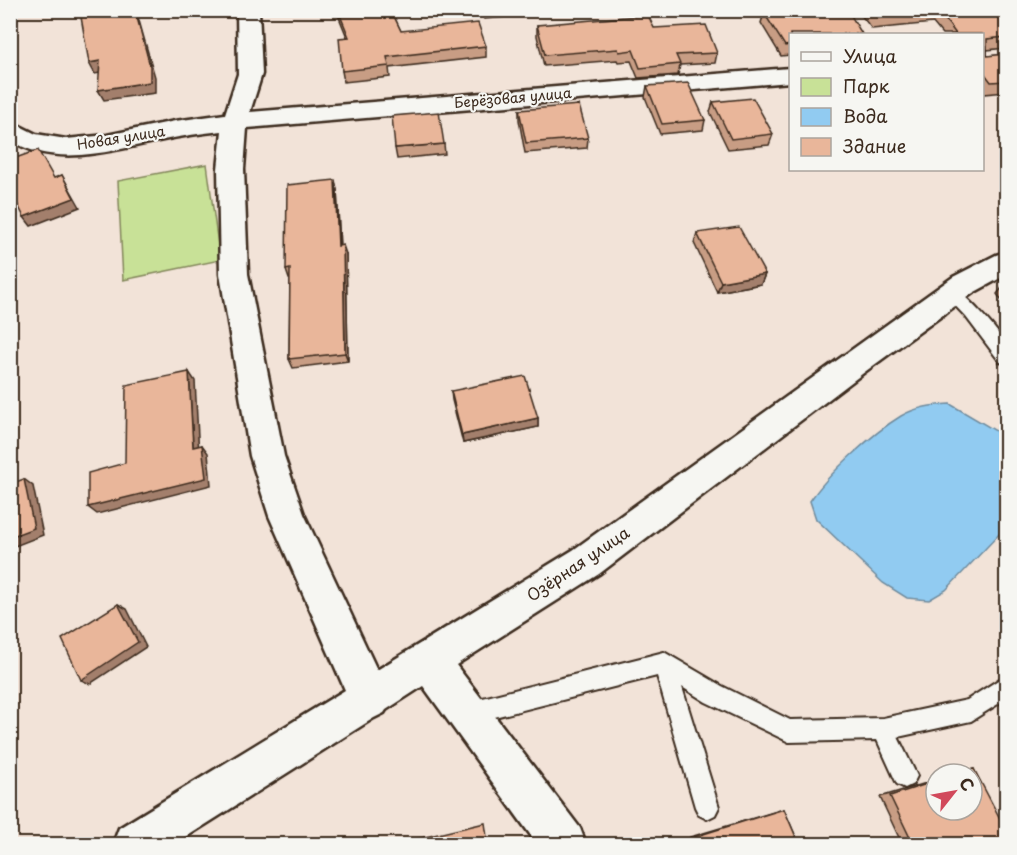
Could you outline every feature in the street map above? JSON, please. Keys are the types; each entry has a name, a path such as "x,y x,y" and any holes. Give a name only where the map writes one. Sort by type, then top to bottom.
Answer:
{"street":[{"path":"248,10 250,74 235,121 231,169 234,274 267,456 287,516 370,699"},
{"name":"Берёзовая улица","path":"235,121 789,75"},
{"name":"Новая улица","path":"10,129 32,141 55,147 88,147 170,130 235,121"},
{"name":"Озёрная улица","path":"135,844 586,562 951,293 1006,262"},
{"path":"429,662 564,844"}],"lane":[{"path":"951,293 972,313 1006,357"},
{"path":"664,663 707,807"},
{"path":"467,713 664,663 714,694 789,731 883,729 971,710 1006,686"},
{"path":"883,729 905,776"}],"green space":[{"path":"207,164 220,260 123,280 118,181"}],"water":[{"path":"950,404 996,431 1006,442 1006,527 946,590 929,600 907,598 883,583 816,519 810,501 839,467 890,423 919,409"}],"building":[{"path":"112,10 135,10 150,66 150,82 98,90 100,61 89,63 81,17"},
{"path":"338,10 391,10 401,31 478,23 486,46 387,57 389,66 342,71 339,38 349,37"},
{"path":"786,10 806,10 809,14 849,12 861,33 789,33 789,45 785,46 764,13"},
{"path":"871,10 1006,10 1006,37 987,39 987,56 1006,54 1006,81 991,82 984,73 984,33 955,33 939,11 877,17"},
{"path":"648,15 654,28 706,25 717,53 676,55 680,64 640,68 633,50 619,52 618,49 545,55 537,25"},
{"path":"688,83 705,120 662,124 647,86"},
{"path":"753,98 773,134 731,139 713,102"},
{"path":"579,105 588,138 526,143 519,110"},
{"path":"439,112 444,144 395,148 392,116"},
{"path":"38,150 54,178 62,175 74,198 24,217 10,189 10,160"},
{"path":"335,180 338,246 343,245 345,353 289,359 290,269 286,270 287,185"},
{"path":"739,227 765,274 721,282 697,233"},
{"path":"189,372 193,447 202,445 206,478 88,507 88,473 125,463 126,385"},
{"path":"525,376 538,418 462,435 451,391"},
{"path":"24,479 34,528 10,537 10,484"},
{"path":"118,604 138,642 81,680 62,639"},
{"path":"924,785 924,822 984,822 984,788 1006,830 1006,844 913,844 890,796"},
{"path":"784,809 799,844 697,844 694,837"},
{"path":"485,823 488,844 408,844 408,841"}]}
